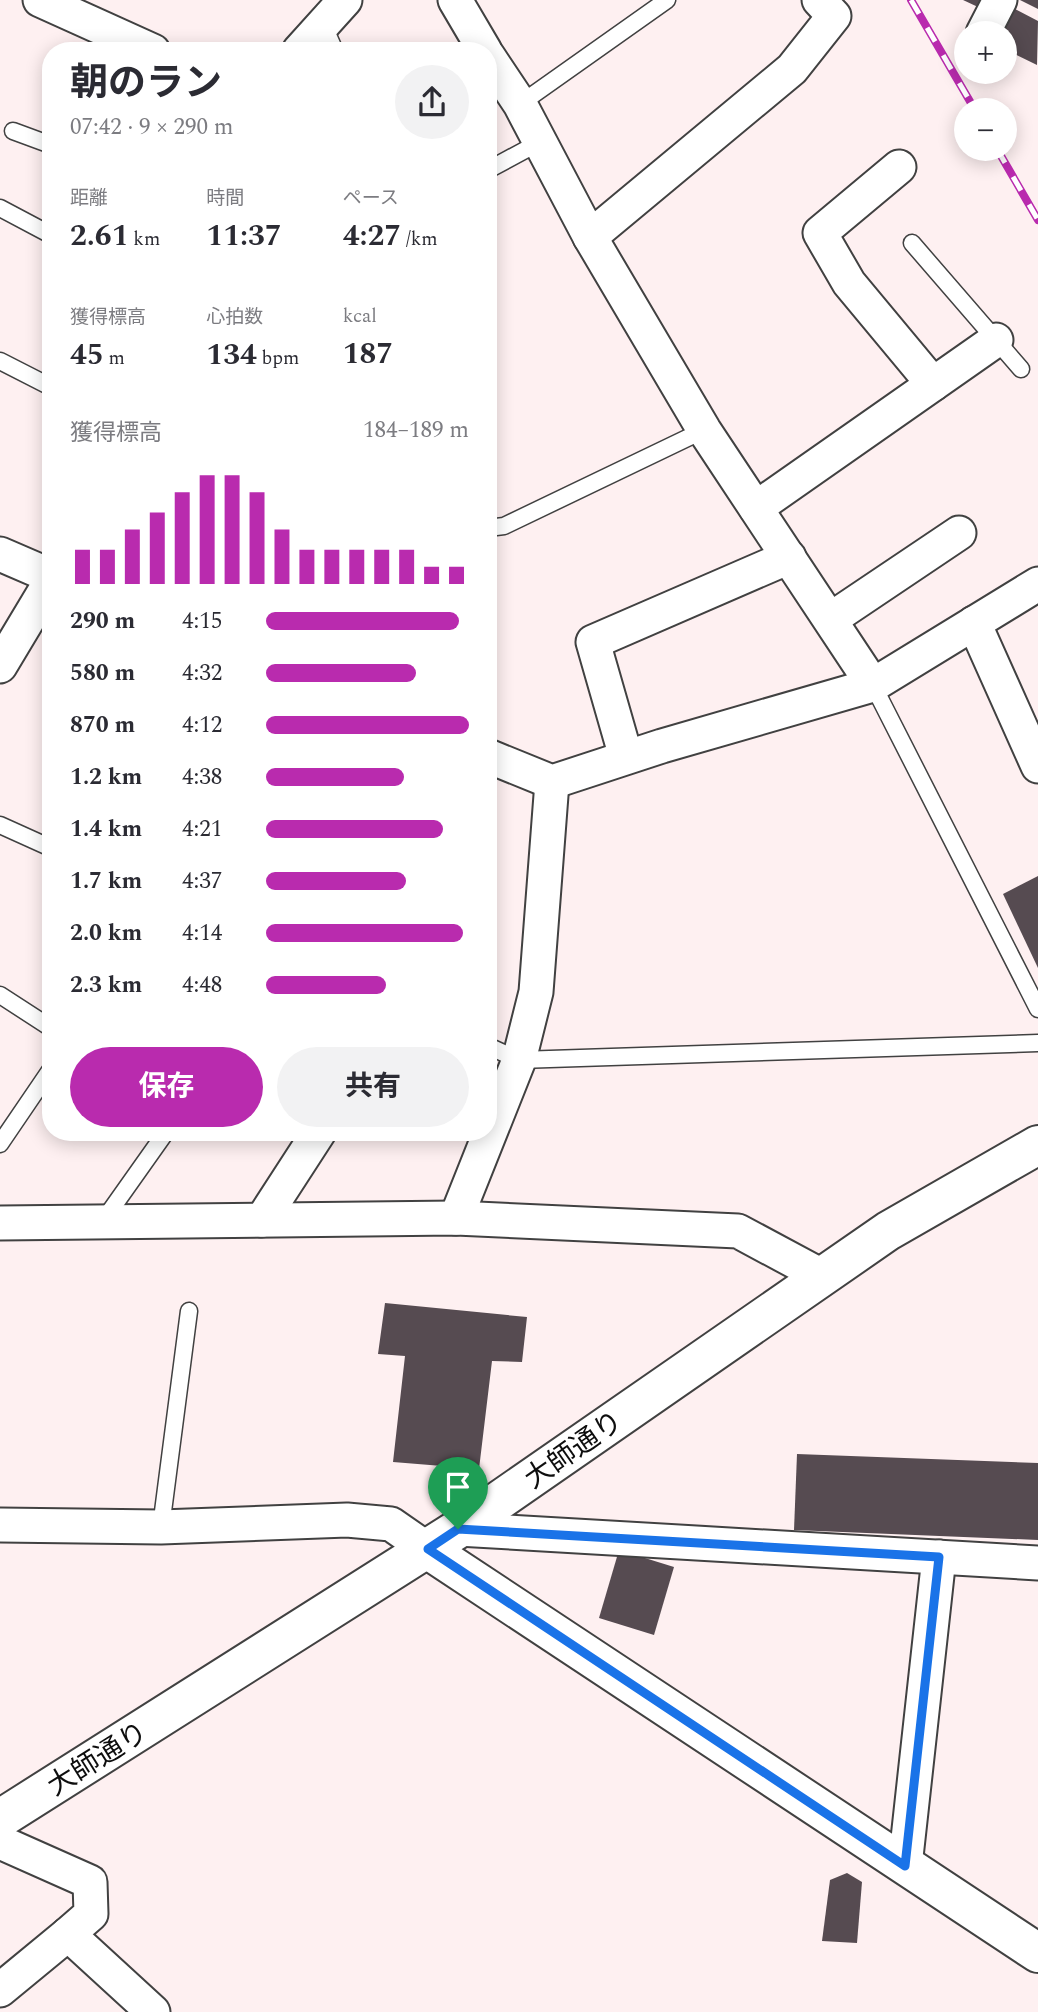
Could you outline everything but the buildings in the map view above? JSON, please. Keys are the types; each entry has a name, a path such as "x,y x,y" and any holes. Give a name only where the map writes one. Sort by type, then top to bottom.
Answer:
{"street":[{"path":"40,0 133,42"},
{"path":"455,0 480,42"},
{"path":"590,237 792,69 834,16 819,0"},
{"path":"989,21 1000,0"},
{"path":"311,42 335,25"},
{"path":"497,70 520,104 590,237 704,430 873,685"},
{"path":"899,167 820,233 849,283 933,384"},
{"path":"756,508 996,340"},
{"path":"831,619 959,533"},
{"path":"0,554 42,574"},
{"path":"626,757 593,642 789,557"},
{"path":"497,760 552,782 626,757 873,685 1038,584"},
{"path":"0,666 42,594"},
{"path":"974,623 1038,766"},
{"path":"497,1115 519,1060 536,992 552,782"},
{"path":"262,1220 313,1141"},
{"path":"456,1218 487,1141"},
{"name":"大師通り","path":"0,1819 443,1539 887,1231 1038,1146"},
{"path":"0,1223 456,1218 738,1231 822,1276"},
{"path":"0,1525 161,1527 347,1520 391,1524 443,1539 1038,1563"},
{"path":"443,1539 905,1866 1038,1953"},
{"path":"905,1866 939,1557"},
{"path":"0,1842 90,1882 91,1914 0,1990"},
{"path":"68,1934 153,2012"}],"lane":[{"path":"520,104 667,0"},
{"path":"13,131 42,142"},
{"path":"497,165 540,142"},
{"path":"0,208 42,230"},
{"path":"912,243 1021,369"},
{"path":"0,361 42,382"},
{"path":"497,527 504,526 704,430"},
{"path":"873,685 1038,1009"},
{"path":"0,825 42,844"},
{"path":"0,995 42,1022"},
{"path":"497,1050 519,1060 1038,1043"},
{"path":"0,1144 42,1082"},
{"path":"102,1222 160,1141"},
{"path":"161,1527 189,1311"}],"railway":[{"path":"911,0 968,98"},
{"path":"1004,161 1038,220"}],"route":[{"path":"458,1529 939,1557 905,1866 428,1549 458,1529"}]}
